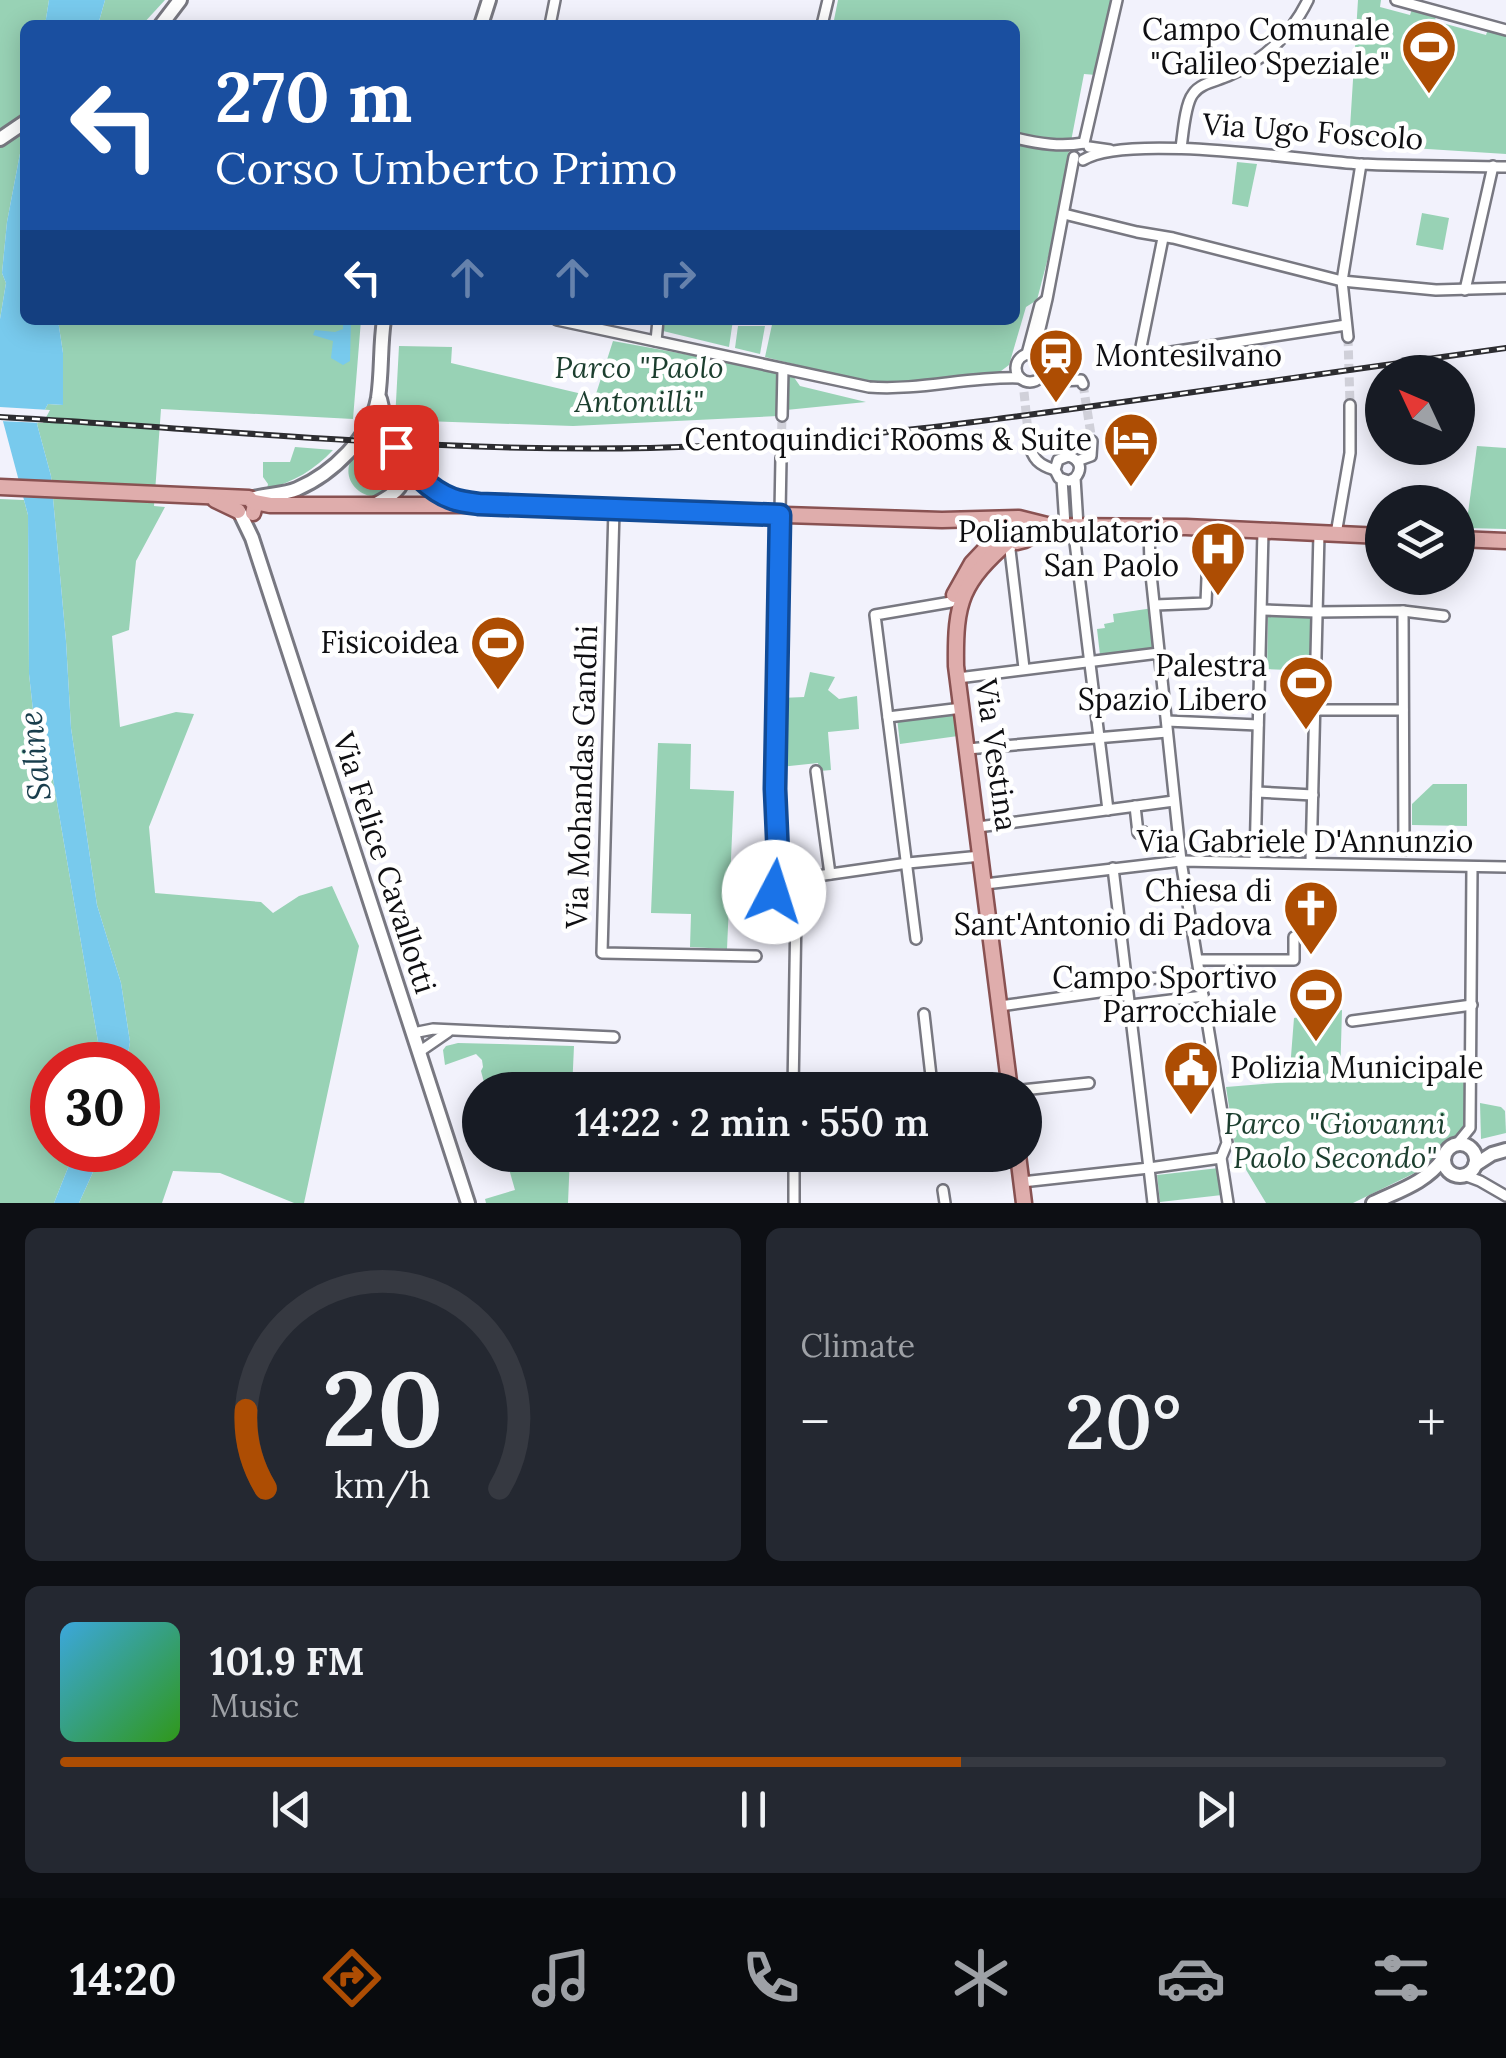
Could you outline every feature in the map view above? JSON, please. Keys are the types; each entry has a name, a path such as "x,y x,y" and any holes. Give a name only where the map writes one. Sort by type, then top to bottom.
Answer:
{"main road":[{"path":"0,487 205,496 250,507 479,504 972,519 1015,532"},
{"path":"972,519 991,529 1015,532 1067,526 1365,535"},
{"path":"951,602 963,576 992,541 991,529"},
{"path":"984,551 1015,532"},
{"name":"Via Vestina","path":"957,672 956,620 962,598 980,569 1015,532"},
{"path":"1475,540 1506,541"},
{"name":"Via Vestina","path":"951,602 947,632 957,672 1011,1072"},
{"path":"1020,1172 1024,1203"}],"street":[{"path":"164,20 180,0"},
{"path":"1030,354 1040,305 1048,299 1064,214 1088,130 1116,0"},
{"path":"1180,148 1192,94 1201,86 1246,68 1272,50 1308,0"},
{"path":"1396,0 1506,30"},
{"name":"Via Ugo Foscolo","path":"1020,139 1081,152 1180,148 1361,164 1506,166"},
{"path":"1348,337 1342,281 1361,164"},
{"path":"1466,290 1493,166"},
{"path":"1064,214 1342,281 1436,290 1506,288"},
{"path":"1163,238 1140,356 1346,325"},
{"path":"250,507 292,491 330,468 366,429 378,392 384,325"},
{"path":"581,325 869,387 897,389 1000,377 1038,380 1043,374 1042,361 1030,354"},
{"path":"614,332 615,325"},
{"path":"656,341 658,325"},
{"path":"1021,380 1020,358 1030,354"},
{"path":"782,416 783,369"},
{"path":"1043,374 1060,381 1082,380 1083,384"},
{"path":"376,504 391,496 402,483 405,470 378,392"},
{"path":"1336,534 1350,454 1350,405"},
{"path":"1077,461 1092,456 1092,441"},
{"path":"1029,442 1034,458 1044,467 1069,480 1075,478"},
{"path":"1067,526 1080,468 1072,456 1061,457 1056,463 1089,660 1107,807"},
{"path":"402,457 437,491 453,500 479,504"},
{"path":"781,458 775,789 782,874"},
{"name":"Via Felice Cavallotti","path":"250,507 252,538 468,1203"},
{"name":"Via Mohandas Gandhi","path":"614,509 602,953 756,956"},
{"path":"1149,527 1174,802 1227,1143 1221,1158 1228,1203"},
{"path":"1154,605 1206,603 1209,528"},
{"path":"1255,861 1263,531"},
{"path":"1015,532 1010,550 1024,668"},
{"path":"1310,862 1319,533"},
{"path":"916,939 874,615 951,602"},
{"path":"1262,610 1403,611 1444,616"},
{"path":"1403,611 1404,850"},
{"path":"957,672 1160,653"},
{"path":"888,716 962,708"},
{"path":"1315,710 1403,710"},
{"path":"967,749 1098,737 1167,726 1258,725"},
{"path":"816,771 830,874"},
{"path":"1257,792 1314,795"},
{"path":"978,827 1107,807 1174,802"},
{"path":"1135,806 1138,833 1144,832"},
{"path":"796,879 982,856"},
{"name":"Via Gabriele D'Annunzio","path":"985,884 1181,861 1506,868"},
{"path":"1376,1202 1433,1173 1446,1151 1470,1128 1472,866"},
{"path":"1113,868 1153,1203"},
{"path":"793,1072 794,896 798,886 790,874 782,874 774,881 774,892 785,900 794,896"},
{"path":"1198,960 1294,960 1294,938"},
{"path":"1000,1006 1200,974"},
{"path":"1130,1005 1203,996"},
{"path":"1352,1022 1472,1005"},
{"path":"924,1014 931,1072"},
{"path":"412,1033 434,1030 614,1037"},
{"path":"419,1052 450,1031"},
{"path":"1042,1087 1089,1084"},
{"path":"1457,1144 1465,1144 1475,1154 1464,1172"},
{"path":"1472,1150 1499,1152"},
{"path":"1414,1184 1464,1172 1499,1152"},
{"path":"1022,1182 1221,1158"},
{"path":"1443,1159 1446,1168 1464,1172 1506,1196"},
{"path":"794,1172 794,1203"},
{"path":"943,1190 945,1203"}],"green space":[{"path":"0,0 49,0 46,20 20,20 20,153 7,222 2,273 6,283 0,319"},
{"path":"105,0 165,0 147,20 99,20"},
{"path":"838,0 1112,0 1096,75 1084,74 1037,300 1026,307 1009,365 997,374 882,386 765,357 772,325 1020,325 1020,20 834,20"},
{"name":"Campo Comunale \"Galileo Speziale\"","path":"1358,0 1381,0 1380,7 1410,15 1412,9 1436,16 1435,21 1486,35 1488,29 1506,34 1506,154 1349,144"},
{"path":"1237,162 1257,164 1248,207 1232,204"},
{"path":"1422,213 1449,218 1443,250 1416,245"},
{"path":"59,325 361,325 353,419 161,409 154,506 165,507 136,561 129,630 112,636 120,727 176,712 194,714 149,827 155,893 261,902 273,913 299,896 332,886 359,946 304,1203 294,1203 220,1173 173,1171 162,1203 79,1203 93,1172 160,1172 160,1042 130,1042 121,983 97,905 71,728 51,476 37,424 48,404 63,405"},
{"path":"664,325 732,325 729,347 663,331"},
{"path":"738,326 765,326 760,354 735,348"},
{"name":"Parco \"Paolo Antonilli\"","path":"613,341 777,371 778,416 573,426 395,420 399,346 452,347 451,363 595,397"},
{"path":"790,375 800,386 866,402 786,410"},
{"path":"1477,446 1506,448 1506,529 1475,528 1475,485 1472,485"},
{"path":"295,447 333,450 303,474 267,489 263,462 290,462"},
{"path":"364,447 386,448 398,460 398,480 386,493 365,494 350,480 348,469"},
{"path":"0,499 24,500 28,515 29,674 33,710 46,738 98,1042 30,1042 30,1172 66,1172 54,1203 0,1203"},
{"path":"1153,608 1155,648 1100,655 1097,629 1114,622 1113,614"},
{"path":"1268,614 1313,615 1311,689 1287,688 1288,670 1267,669"},
{"path":"810,672 835,677 828,690 839,699 857,696 859,729 828,732 831,770 820,771 818,763 780,767 781,698 804,697"},
{"path":"955,710 958,736 900,744 897,718"},
{"path":"658,743 691,744 690,789 734,791 727,949 690,947 691,914 651,913"},
{"path":"1433,784 1467,784 1467,826 1412,825 1412,804"},
{"name":"Parco \"Giovanni Paolo Secondo\"","path":"1342,1010 1340,1079 1464,1078 1464,1123 1460,1134 1436,1148 1436,1160 1429,1166 1353,1203 1266,1203 1236,1153 1226,1087 1289,1082 1294,1018"},
{"path":"446,1046 574,1046 573,1072 481,1072 482,1060 476,1054 445,1065"},
{"path":"1480,1103 1505,1111 1506,1133 1481,1139"},
{"path":"1219,1168 1222,1195 1160,1202 1157,1175"},
{"path":"510,1172 569,1172 568,1203 486,1203 485,1199 515,1190"}],"water":[{"path":"49,0 105,0 99,20 46,20"},
{"name":"Saline","path":"20,153 20,325 59,325 63,405 48,404 37,424 51,476 71,728 97,905 121,983 130,1042 98,1042 46,738 33,710 29,674 28,515 0,410 0,319 6,283 2,273"},
{"path":"343,325 351,325 350,361 343,365 331,358 333,341 313,335 315,330 343,329"},
{"path":"66,1172 93,1172 79,1203 54,1203"}],"pier":[{"path":"0,407 50,410 43,423 0,421"}],"tunnel":[{"path":"1348,337 1350,405"},
{"path":"1083,384 1092,441"},
{"path":"1024,392 1029,442"},
{"path":"781,458 782,416"}],"railway":[{"path":"0,417 441,445 706,446 976,422 1506,348"}],"place":[{"name":"Campo Comunale \"Galileo Speziale\"","path":"1429,96"},
{"name":"Montesilvano","path":"1056,405"},
{"name":"Centoquindici Rooms & Suite","path":"1131,489"},
{"name":"Poliambulatorio San Paolo","path":"1218,598"},
{"name":"Fisicoidea","path":"498,692"},
{"name":"Palestra Spazio Libero","path":"1306,732"},
{"name":"Chiesa di Sant'Antonio di Padova","path":"1311,957"},
{"name":"Campo Sportivo Parrocchiale","path":"1316,1044"},
{"name":"Polizia Municipale","path":"1191,1117"}],"route":[{"path":"396,447 419,476 453,500 780,515 775,789 782,874 772,885 774,892"}]}
